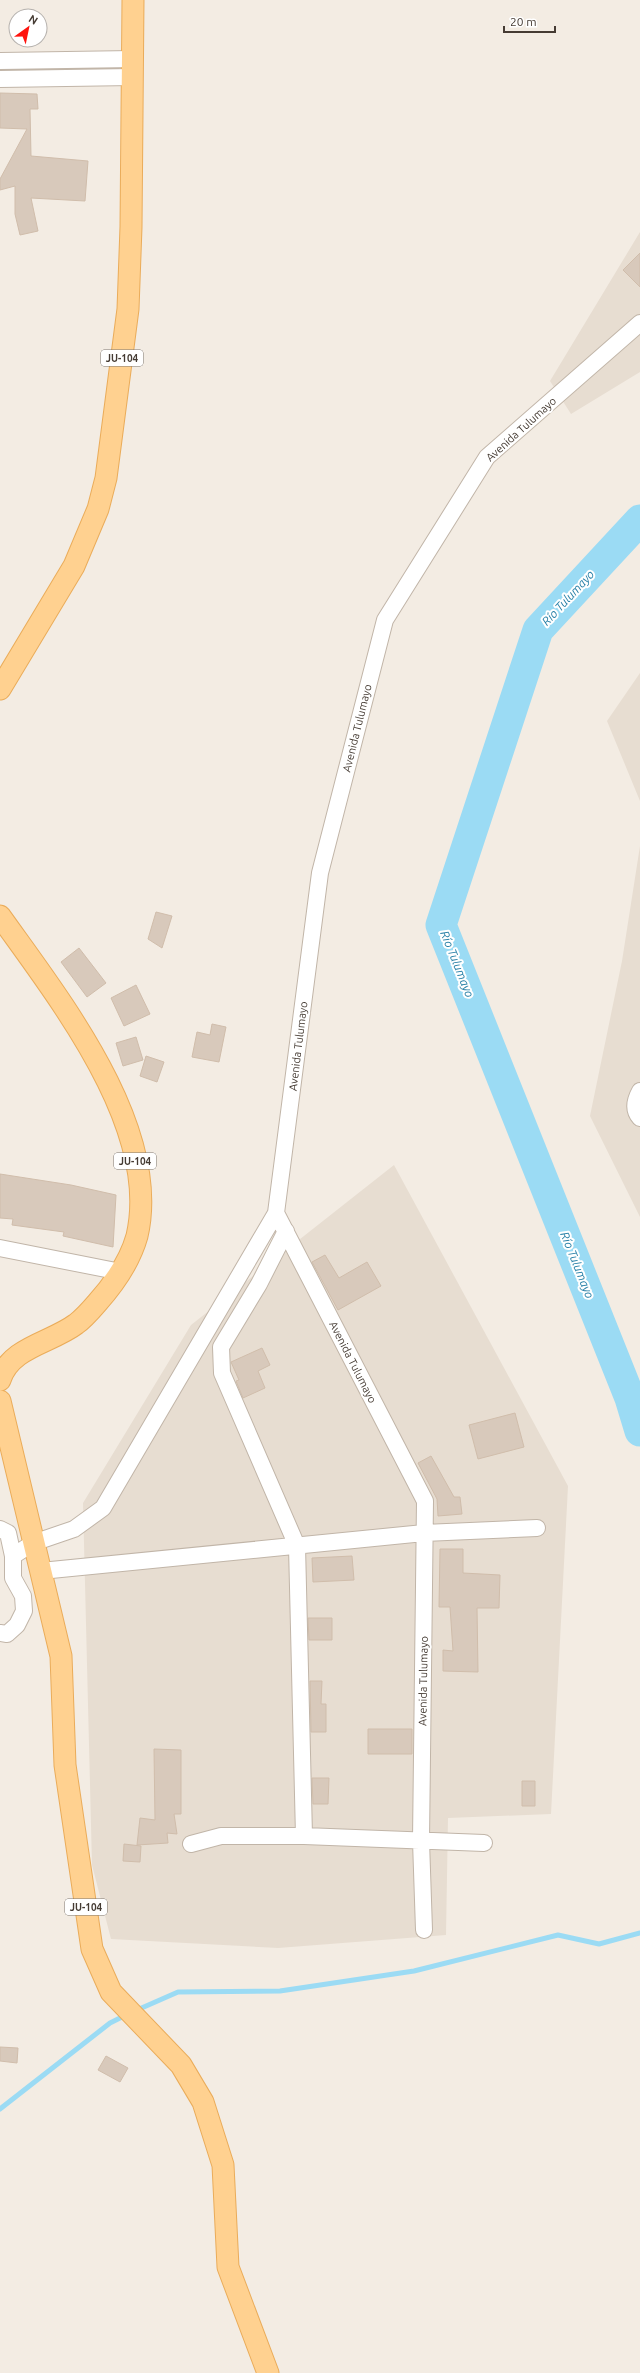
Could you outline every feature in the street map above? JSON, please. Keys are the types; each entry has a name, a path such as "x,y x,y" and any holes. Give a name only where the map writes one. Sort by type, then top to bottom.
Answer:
{"main road":[{"name":"JU-104","path":"0,690 74,566 98,509 106,478 128,309 131,227 133,68 132,0"},
{"name":"JU-104","path":"0,916 93,1051 113,1091 126,1124 135,1160 140,1209 136,1236 127,1261 121,1272 97,1303 76,1324 15,1357 3,1369 0,1380"},
{"name":"JU-104","path":"0,1401 12,1445 33,1543 61,1656 65,1765 92,1949 111,1992 181,2065 203,2102 223,2165 228,2268 268,2373"}],"street":[{"path":"0,61 133,68"},
{"path":"0,79 133,68"},
{"name":"Avenida Tulumayo","path":"424,1930 421,1840 425,1501 276,1213 320,873 384,620 487,456 640,323"},
{"path":"640,1091 634,1103 636,1113 640,1118"},
{"path":"13,1556 33,1543 74,1529 103,1508 276,1213"},
{"path":"286,1231 260,1284 221,1347 222,1373 297,1546 304,1836"},
{"path":"0,1248 121,1272"},
{"path":"41,1571 424,1533 537,1528"},
{"path":"0,1529 8,1533 13,1556 13,1578 23,1596 24,1611 17,1625 7,1634 0,1633"},
{"path":"191,1844 221,1836 304,1836 484,1842"}],"shaded area":[{"path":"640,232 640,372 571,414 550,381"},
{"path":"640,673 640,801 607,721"},
{"path":"640,846 640,1217 590,1116 622,961"},
{"path":"394,1165 568,1486 551,1814 448,1818 446,1935 278,1948 111,1939 92,1865 83,1503 191,1325"}],"building":[{"path":"0,93 37,94 38,109 30,109 31,156 88,161 85,201 31,198 38,231 20,235 15,214 15,186 0,190 0,179 27,129 0,128"},
{"path":"640,253 640,287 623,270"},
{"path":"156,912 172,916 162,948 148,939"},
{"path":"79,948 106,983 87,997 61,962"},
{"path":"136,985 150,1014 124,1026 111,998"},
{"path":"212,1024 226,1027 219,1062 192,1057 197,1032 210,1035"},
{"path":"136,1037 143,1060 123,1066 116,1043"},
{"path":"146,1056 164,1062 157,1082 140,1076"},
{"path":"0,1174 71,1185 116,1195 113,1247 63,1236 64,1232 12,1225 13,1219 0,1218"},
{"path":"325,1255 339,1278 367,1262 381,1286 338,1310 312,1262"},
{"path":"262,1348 270,1365 258,1371 265,1388 243,1398 236,1381 239,1380 231,1362"},
{"path":"515,1413 524,1447 478,1459 469,1425"},
{"path":"431,1456 454,1497 460,1497 462,1514 438,1516 437,1499 418,1463"},
{"path":"440,1549 463,1549 463,1573 500,1575 499,1608 477,1608 478,1672 443,1671 443,1650 453,1651 450,1607 439,1607"},
{"path":"352,1556 354,1580 313,1582 312,1558"},
{"path":"308,1618 332,1618 332,1640 309,1640"},
{"path":"310,1681 322,1681 321,1704 326,1704 326,1732 311,1732"},
{"path":"368,1729 412,1729 412,1754 368,1754"},
{"path":"154,1749 181,1750 181,1814 174,1814 177,1834 167,1833 168,1843 137,1845 140,1818 155,1820"},
{"path":"312,1778 329,1778 328,1804 313,1804"},
{"path":"522,1781 535,1781 535,1806 522,1806"},
{"path":"124,1844 141,1846 140,1862 123,1861"},
{"path":"0,2047 18,2048 17,2063 0,2061"},
{"path":"106,2056 128,2068 120,2082 98,2070"}],"waterway":[{"name":"Río Tulumayo","path":"640,520 538,630 441,925 630,1398 640,1431"},
{"path":"137,2010 178,1992 280,1991 414,1971 558,1935 599,1944 640,1933"},
{"path":"0,2109 110,2023 126,2015"}]}
